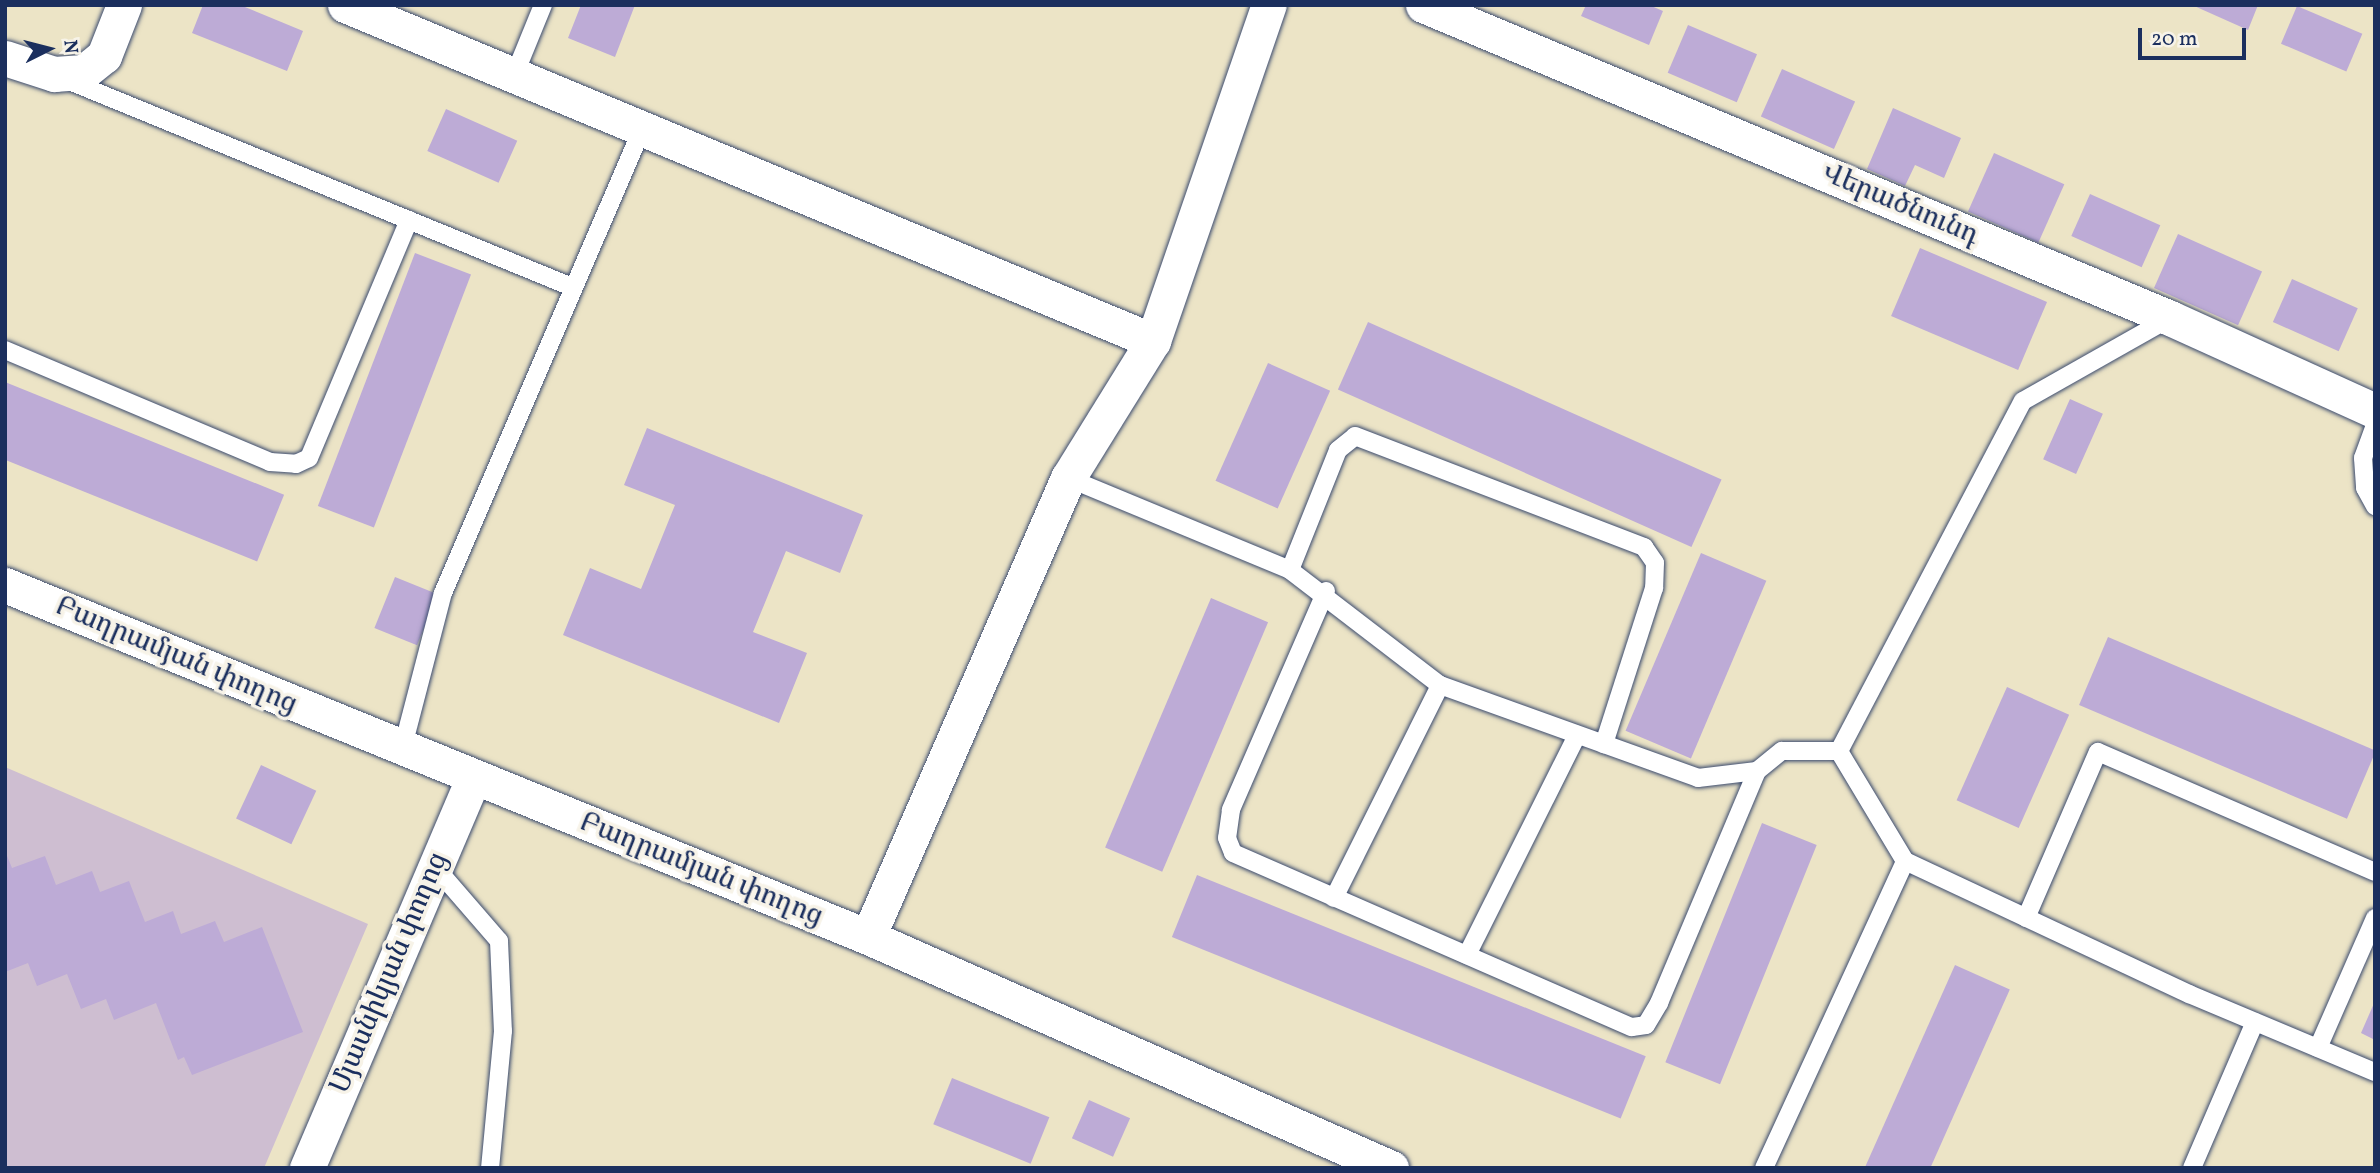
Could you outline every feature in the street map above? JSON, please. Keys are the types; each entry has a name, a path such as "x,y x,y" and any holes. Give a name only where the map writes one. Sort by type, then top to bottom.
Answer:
{"street":[{"path":"5,58 54,74 84,72 104,56 124,5"},
{"path":"345,5 1153,341"},
{"path":"868,937 1068,478 1153,341 1269,5"},
{"name":"Վերածնունդ","path":"1423,5 2170,318 2375,411"},
{"name":"Բաղրամյան փողոց","path":"5,585 473,779 868,937 1391,1168"},
{"name":"Մյասնիկյան փողոց","path":"307,1168 473,779"}],"lane":[{"path":"514,76 543,5"},
{"path":"54,74 572,288"},
{"path":"402,750 443,593 642,129"},
{"path":"5,350 270,462 296,464 309,457 409,220"},
{"path":"1839,751 2023,401 2170,318"},
{"path":"2375,425 2363,458 2365,488 2375,506"},
{"path":"1290,570 1338,450 1355,436 1644,547 1655,563 1654,588 1604,744"},
{"path":"1068,478 1290,570 1326,592 1440,685 1698,778 1757,771"},
{"path":"1326,592 1231,810 1227,838 1233,853 1632,1027 1646,1025 1757,771 1782,751 1839,751"},
{"path":"1334,898 1440,685"},
{"path":"1467,955 1577,735"},
{"path":"1839,751 1905,861 2255,1022 2375,1072"},
{"path":"2026,918 2098,751 2375,872"},
{"path":"1764,1168 1905,861"},
{"path":"435,867 499,941 503,1031 490,1168"},
{"path":"2318,1048 2375,918"},
{"path":"2192,1168 2255,1022"}],"shaded area":[{"path":"5,767 368,924 264,1168 5,1168"}],"building":[{"path":"203,5 240,5 303,31 287,71 192,33"},
{"path":"581,5 635,5 615,57 568,38"},
{"path":"1586,5 1649,5 1663,11 1649,45 1581,16"},
{"path":"2192,5 2258,5 2248,30"},
{"path":"2297,6 2362,34 2346,71 2281,44"},
{"path":"1688,25 1757,54 1737,102 1668,73"},
{"path":"1782,69 1855,102 1834,149 1761,117"},
{"path":"1893,108 1961,138 1944,178 1915,165 1905,186 1867,169"},
{"path":"446,109 517,141 499,183 427,151"},
{"path":"1994,153 2064,184 2038,243 1968,211"},
{"path":"2090,194 2160,225 2142,267 2071,236"},
{"path":"2178,234 2262,271 2238,325 2154,288"},
{"path":"1920,248 2047,302 2018,370 1891,316"},
{"path":"415,253 471,275 374,528 318,506"},
{"path":"2292,279 2358,308 2339,351 2273,322"},
{"path":"1368,322 1722,479 1691,547 1338,390"},
{"path":"1268,363 1330,391 1278,509 1216,481"},
{"path":"5,382 284,495 257,562 5,460"},
{"path":"2070,399 2103,414 2076,474 2043,459"},
{"path":"647,428 863,515 840,573 786,551 753,632 807,653 779,723 563,635 590,568 641,589 675,505 624,485"},
{"path":"1701,553 1766,581 1691,758 1626,731"},
{"path":"395,577 438,594 417,645 374,628"},
{"path":"1211,598 1268,622 1162,872 1105,847"},
{"path":"2108,637 2375,750 2347,819 2079,705"},
{"path":"2007,687 2069,715 2019,828 1957,800"},
{"path":"261,765 316,791 291,844 236,818"},
{"path":"1762,823 1817,845 1720,1084 1665,1062"},
{"path":"5,851 12,868 45,856 56,885 92,871 100,892 129,881 145,922 173,911 181,934 215,921 224,942 262,927 303,1032 192,1075 184,1057 178,1060 156,1003 114,1020 106,999 81,1009 67,974 37,986 28,963 5,972"},
{"path":"1197,875 1646,1056 1621,1118 1172,937"},
{"path":"1955,965 2010,989 1930,1168 1865,1167"},
{"path":"2375,1001 2375,1040 2361,1033"},
{"path":"952,1078 1049,1117 1031,1164 933,1124"},
{"path":"1089,1100 1130,1118 1113,1157 1072,1138"}]}
